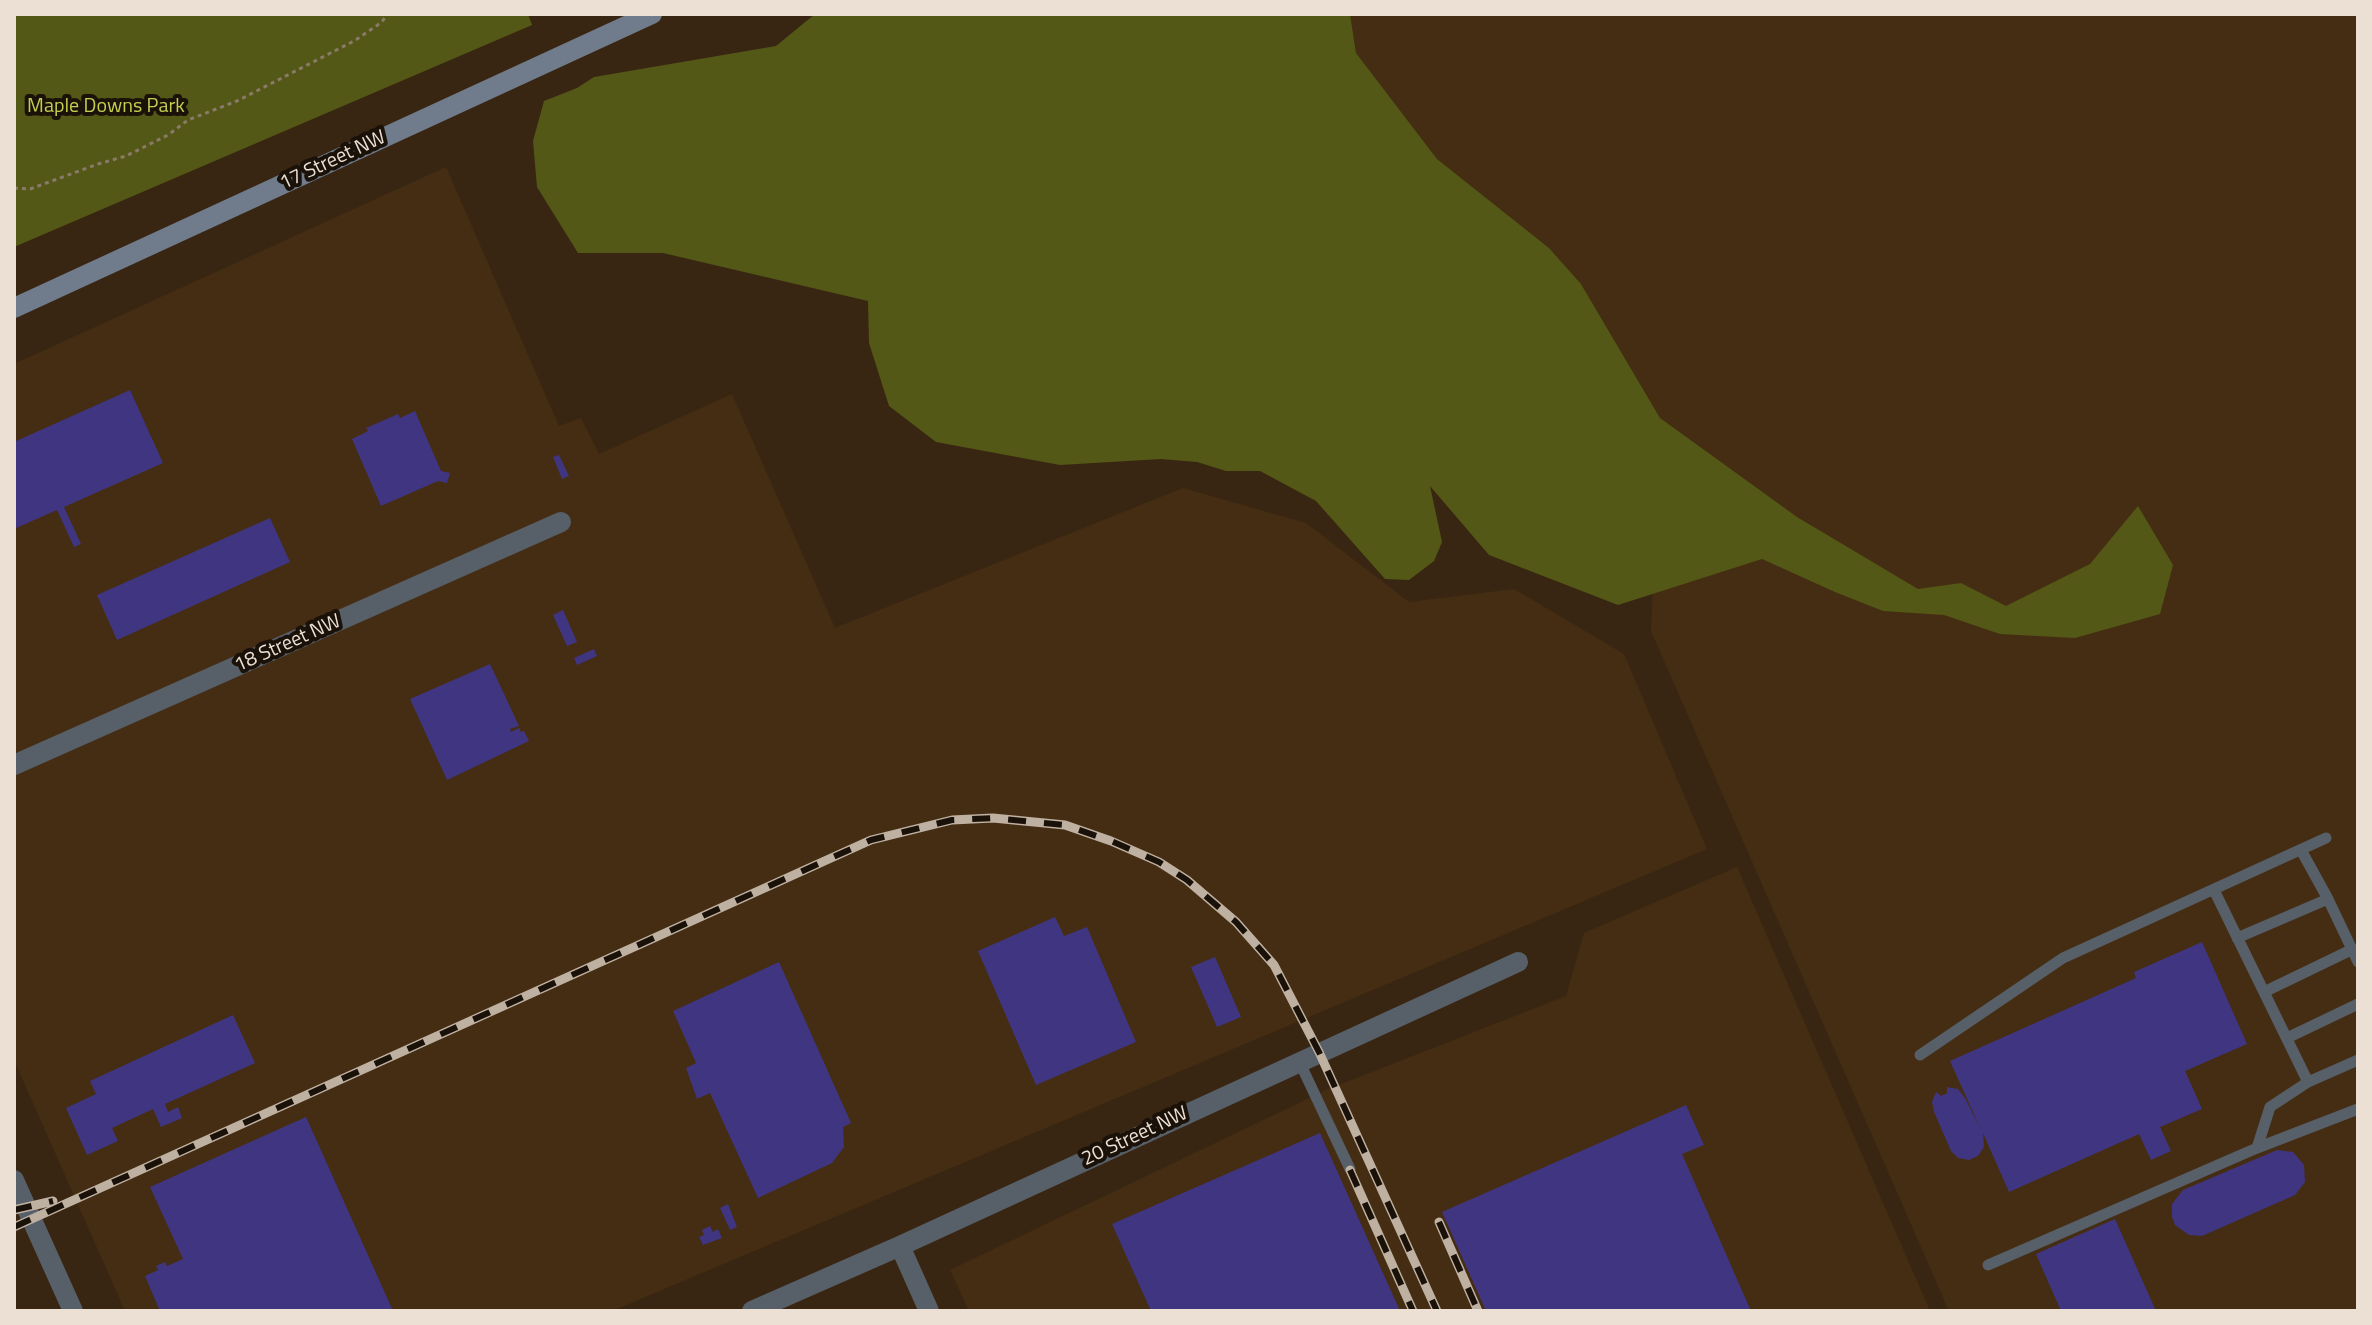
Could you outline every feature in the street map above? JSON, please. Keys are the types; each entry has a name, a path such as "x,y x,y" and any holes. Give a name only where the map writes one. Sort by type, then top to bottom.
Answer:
{"main road":[{"name":"17 Street NW","path":"14,308 652,14"}],"street":[{"name":"18 Street NW","path":"14,765 561,522"},
{"name":"20 Street NW","path":"752,1311 1518,962"},
{"path":"14,1180 73,1311"},
{"path":"900,1246 929,1311"}],"lane":[{"path":"1920,1055 2063,958 2326,838"},
{"path":"2301,850 2358,962"},
{"path":"2214,890 2308,1082"},
{"path":"2237,938 2328,899"},
{"path":"2264,992 2353,949"},
{"path":"2287,1038 2358,1004"},
{"path":"2257,1148 2270,1107 2308,1082 2358,1060"},
{"path":"1299,1061 1350,1169"},
{"path":"1988,1265 2257,1148 2358,1109"}],"path":[{"path":"14,188 30,189 50,184 126,156 168,135 188,120 237,101 341,49 382,22 387,14"}],"shaded area":[{"path":"1350,14 2358,14 2358,1311 1949,1311 1651,631 1660,418 1581,284 1549,248 1437,159 1356,53"},
{"path":"446,167 559,426 581,418 599,454 732,394 835,628 1183,488 1306,523 1409,602 1514,589 1624,654 1707,849 612,1311 125,1311 14,1060 14,364"},
{"path":"1737,867 1930,1311 969,1311 950,1270 1326,1090 1566,996 1584,933"}],"green space":[{"name":"Maple Downs Park","path":"14,14 528,14 532,25 14,247"},
{"path":"815,14 1350,14 1356,53 1437,159 1549,248 1581,284 1660,418 1797,517 1918,589 1961,583 2006,606 2090,564 2138,506 2173,565 2160,614 2075,638 2000,634 1944,615 1883,611 1762,559 1618,605 1489,555 1430,486 1442,542 1434,561 1409,580 1385,579 1316,501 1260,471 1226,471 1197,462 1161,459 1060,465 936,442 889,406 869,343 868,301 663,253 578,253 537,187 533,141 544,101 577,88 594,77 776,46"}],"building":[{"path":"130,390 163,463 64,507 81,544 74,547 57,510 14,529 14,442"},
{"path":"415,411 441,471 450,473 447,483 438,481 381,506 352,439 368,431 366,428 398,414 400,418"},
{"path":"559,455 569,476 562,479 553,457"},
{"path":"270,518 290,562 117,640 97,595"},
{"path":"563,610 577,642 567,646 553,615"},
{"path":"594,649 597,656 577,665 574,658"},
{"path":"490,664 519,726 510,729 511,732 519,728 529,741 447,780 410,699"},
{"path":"1055,917 1064,936 1087,927 1136,1042 1036,1085 978,951"},
{"path":"2202,942 2247,1044 2185,1071 2202,1109 2160,1127 2171,1151 2151,1160 2139,1134 2009,1192 1983,1133 1984,1147 1978,1156 1969,1160 1958,1158 1951,1151 1934,1112 1932,1102 1936,1092 1941,1096 1947,1093 1947,1087 1958,1089 1981,1130 1950,1061 2136,978 2134,972"},
{"path":"1215,957 1241,1017 1217,1027 1191,967"},
{"path":"779,962 851,1123 843,1127 844,1147 832,1163 758,1198 710,1093 697,1099 686,1068 696,1063 673,1011"},
{"path":"233,1015 255,1063 165,1104 168,1112 178,1107 182,1118 161,1127 153,1109 112,1128 118,1141 87,1155 66,1108 96,1094 90,1081"},
{"path":"1686,1105 1704,1145 1682,1154 1751,1311 1486,1311 1442,1212"},
{"path":"306,1117 393,1311 160,1311 145,1276 158,1270 156,1266 165,1262 167,1266 183,1259 150,1187"},
{"path":"1320,1133 1400,1311 1151,1311 1112,1224"},
{"path":"2277,1150 2293,1152 2304,1165 2305,1182 2295,1195 2202,1236 2189,1235 2175,1225 2172,1204 2183,1190"},
{"path":"728,1204 737,1227 730,1230 720,1208"},
{"path":"2115,1219 2156,1311 2061,1311 2036,1254"},
{"path":"710,1226 713,1232 718,1229 722,1238 703,1245 699,1237 704,1235 702,1230"}],"railway":[{"path":"14,1227 871,840 952,820 993,818 1065,825 1111,841 1159,862 1187,880 1236,922 1274,965 1319,1052 1437,1311"},
{"path":"1350,1170 1413,1311"},
{"path":"14,1210 53,1201"},
{"path":"1439,1222 1478,1311"}]}
